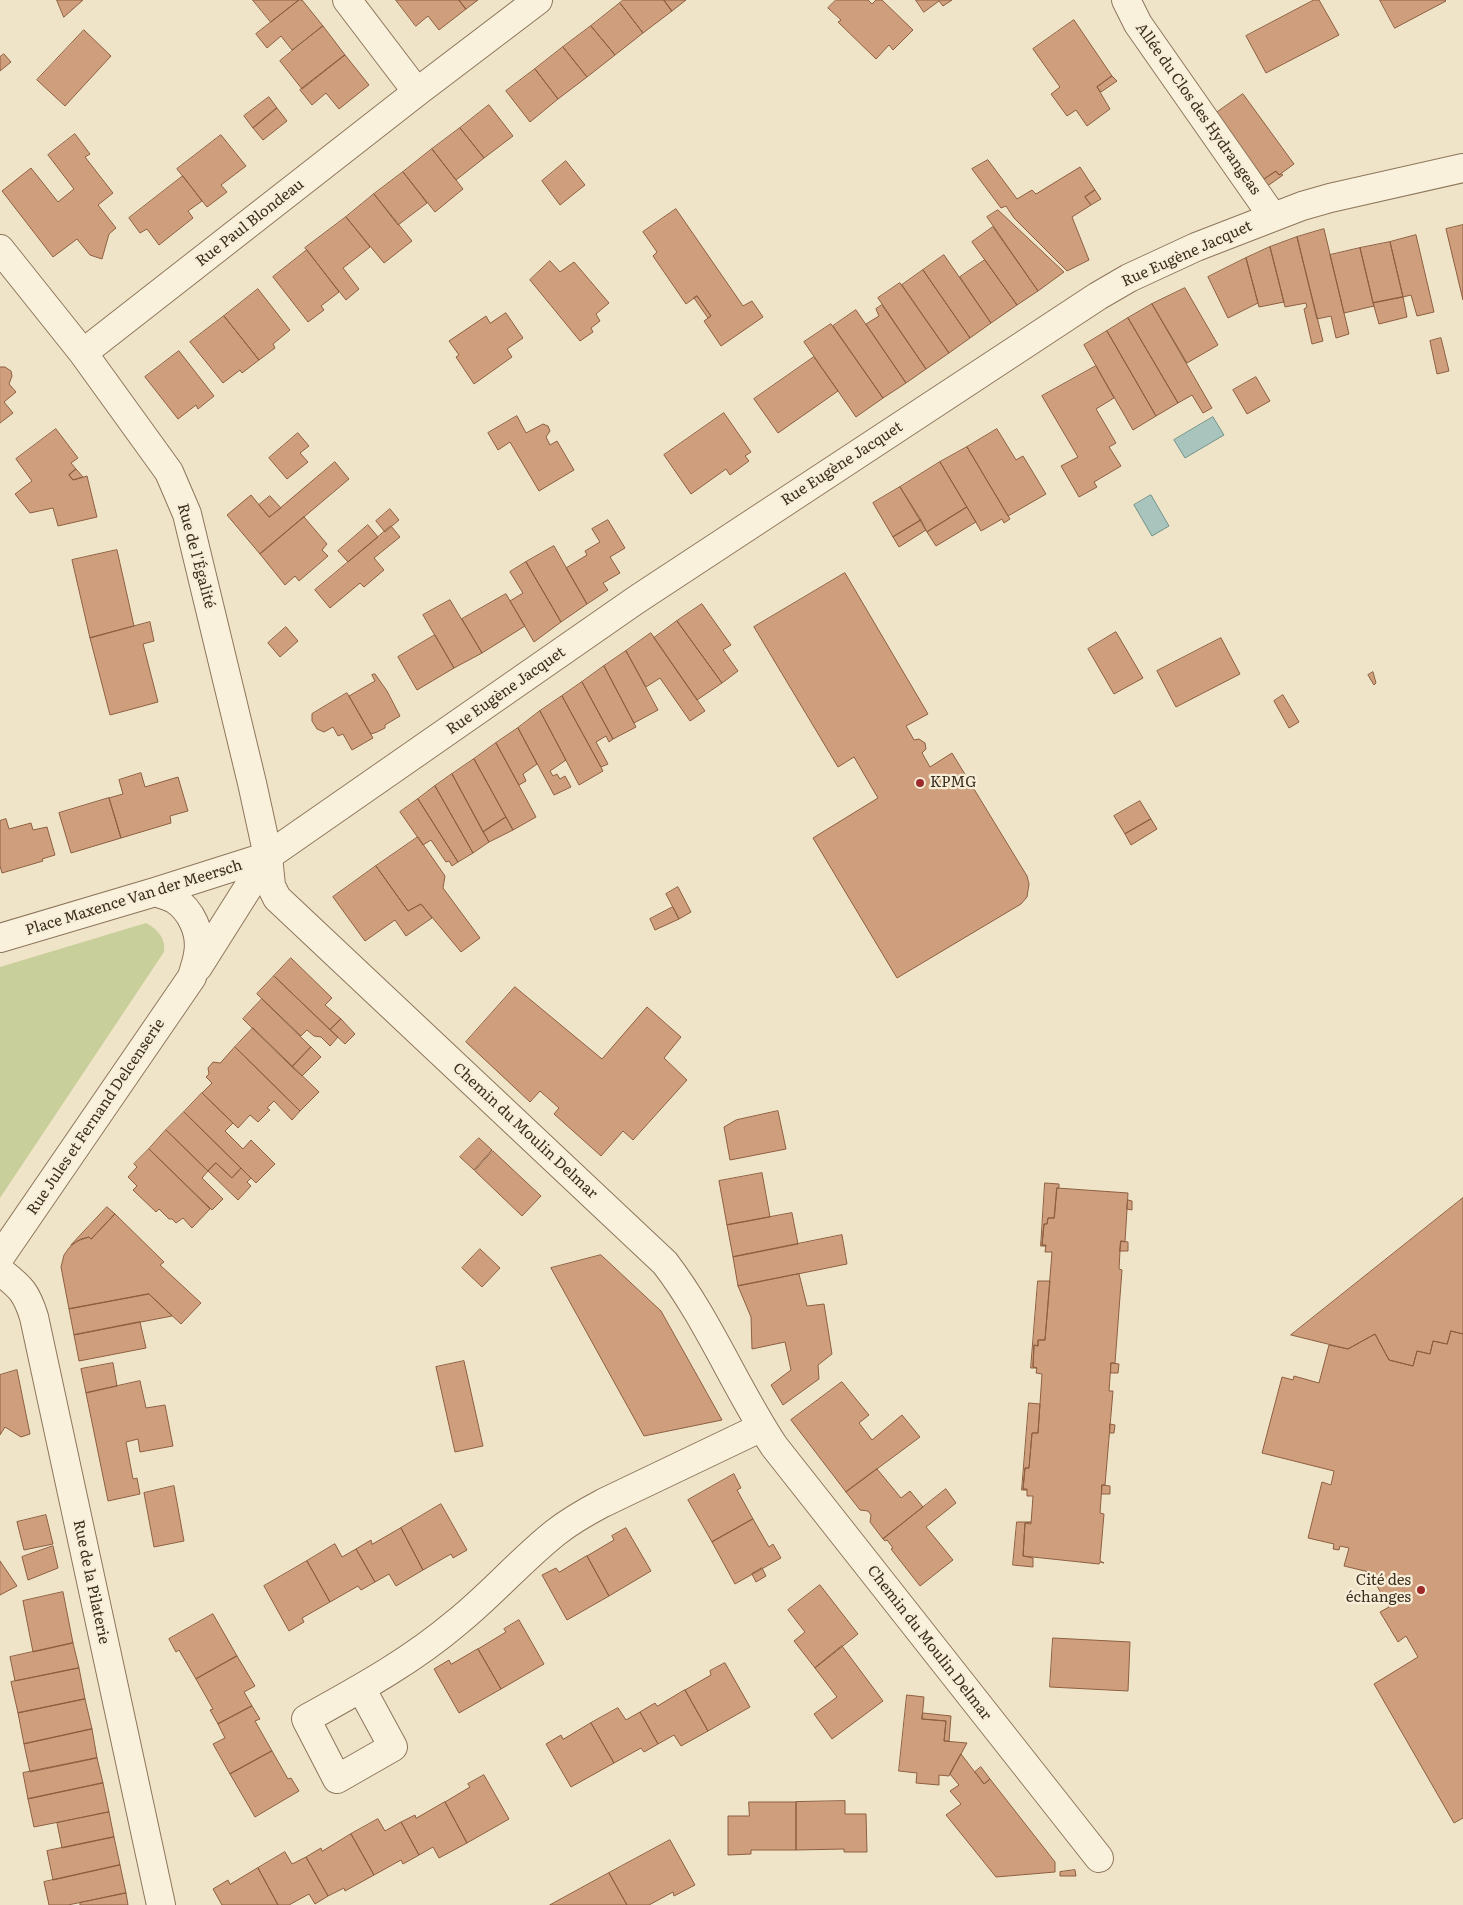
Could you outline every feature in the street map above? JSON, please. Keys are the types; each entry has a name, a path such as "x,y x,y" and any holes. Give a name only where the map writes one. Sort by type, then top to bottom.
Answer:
{"street":[{"path":"346,0 417,92"},
{"name":"Rue Paul Blondeau","path":"83,353 538,0"},
{"name":"Allée du Clos des Hydrangeas","path":"1126,0 1138,24 1273,217"},
{"name":"Rue Eugène Jacquet","path":"268,856 636,600 1098,296 1157,264 1273,217 1330,198 1463,168"},
{"name":"Rue de l'Égalité","path":"0,249 83,353 169,472 187,514 268,856"},
{"name":"Place Maxence Van der Meersch","path":"0,938 268,856"},
{"name":"Rue Jules et Fernand Delcenserie","path":"0,1257 192,977 268,856"},
{"name":"Chemin du Moulin Delmar","path":"268,856 271,886 277,898 666,1263 687,1294 774,1446 1099,1858"},
{"name":"Rue Jules et Fernand Delcenserie","path":"155,892 172,898 183,906 194,923 198,937 198,954 192,977"},
{"name":"Rue de la Pilaterie","path":"0,1271 22,1289 29,1301 34,1317 161,1905"},
{"path":"361,1688 385,1676 452,1627 536,1548 578,1516 762,1427"}],"green space":[{"path":"146,923 160,935 164,943 164,952 0,1198 0,967"}],"water":[{"path":"1213,417 1224,435 1185,458 1174,440"},
{"path":"1151,495 1169,526 1152,536 1134,505"}],"building":[{"path":"57,0 83,0 64,17"},
{"path":"253,0 299,0 271,22"},
{"path":"299,0 302,0 323,26 292,50 281,36 267,48 256,34"},
{"path":"396,0 459,0 466,9 439,30 428,16 416,26"},
{"path":"459,0 478,0 466,9"},
{"path":"623,0 664,0 672,11 643,33 620,3"},
{"path":"664,0 686,0 672,11"},
{"path":"836,0 868,0 872,4 876,0 882,0 913,30 893,50 889,45 876,59 838,22 841,20 828,8"},
{"path":"916,0 952,0 943,6 939,1 924,12"},
{"path":"1314,0 1319,0 1339,35 1266,73 1246,36"},
{"path":"1380,0 1445,0 1446,1 1395,28"},
{"path":"620,3 643,33 615,55 591,26"},
{"path":"1074,20 1112,76 1097,87 1110,109 1087,126 1076,110 1067,116 1051,94 1060,87 1033,49"},
{"path":"323,26 345,55 302,89 280,61"},
{"path":"591,26 615,55 587,77 563,47"},
{"path":"84,30 111,56 65,106 37,80"},
{"path":"563,47 587,77 558,99 535,69"},
{"path":"4,54 11,62 0,71 0,57"},
{"path":"345,55 369,85 339,109 326,93 312,105 300,90"},
{"path":"535,69 558,99 530,122 506,91"},
{"path":"1112,76 1117,81 1101,92 1097,87"},
{"path":"1243,94 1294,164 1279,175 1276,171 1264,179 1216,113"},
{"path":"269,97 277,108 253,128 244,116"},
{"path":"489,105 513,136 484,158 460,128"},
{"path":"277,108 287,121 263,140 253,128"},
{"path":"460,128 484,158 456,180 432,149"},
{"path":"75,134 90,154 85,157 113,193 98,205 116,228 109,234 102,259 90,255 77,239 53,257 2,191 31,168 58,202 74,189 48,155"},
{"path":"221,135 246,166 221,185 227,192 207,207 177,169"},
{"path":"432,149 463,189 435,212 403,172"},
{"path":"988,160 1017,199 1032,190 1036,194 1080,167 1095,190 1085,197 1091,205 1072,217 1089,260 1067,271 1014,218 1006,206 1001,208 972,169"},
{"path":"566,161 585,185 560,205 542,181"},
{"path":"1257,170 1264,179 1276,171 1279,175 1283,175 1266,187"},
{"path":"403,172 427,203 398,225 374,194"},
{"path":"183,176 202,201 188,211 193,218 159,245 147,229 140,233 129,218"},
{"path":"1095,190 1101,199 1091,205 1085,197"},
{"path":"374,194 412,241 384,263 346,217"},
{"path":"676,209 743,306 752,301 763,317 721,346 704,321 711,316 697,296 686,304 653,256 657,252 643,232"},
{"path":"998,210 1064,272 1038,291 987,217"},
{"path":"346,217 370,247 343,268 359,289 346,300 305,248"},
{"path":"1463,225 1463,300 1446,229"},
{"path":"993,227 1038,291 1017,305 972,242"},
{"path":"1324,229 1349,334 1336,338 1331,316 1317,319 1297,237"},
{"path":"1416,235 1434,312 1417,316 1411,295 1403,297 1390,242"},
{"path":"1297,237 1323,341 1312,344 1304,309 1307,307 1306,303 1285,307 1270,247"},
{"path":"1390,242 1403,297 1373,303 1360,248"},
{"path":"1270,247 1284,302 1259,307 1246,258"},
{"path":"1360,248 1374,306 1344,313 1330,255"},
{"path":"307,250 339,292 321,306 324,310 308,322 273,277"},
{"path":"944,255 991,323 970,338 923,270"},
{"path":"1246,258 1258,303 1228,318 1208,277"},
{"path":"985,260 1017,305 991,323 960,277"},
{"path":"550,261 560,272 574,262 609,303 596,314 600,321 591,328 593,332 580,341 530,280"},
{"path":"923,270 970,338 949,353 902,285"},
{"path":"900,283 949,353 926,369 878,298"},
{"path":"1185,288 1218,345 1187,363 1152,304"},
{"path":"258,289 290,330 273,344 275,348 259,360 224,316"},
{"path":"697,296 711,316 708,318 694,298"},
{"path":"1403,297 1407,317 1379,324 1373,303"},
{"path":"1152,304 1212,408 1203,413 1192,395 1178,403 1128,318"},
{"path":"882,305 926,369 906,383 866,324 879,316 876,309"},
{"path":"856,310 906,383 883,398 833,326"},
{"path":"506,313 523,338 507,349 512,357 474,384 456,357 459,355 449,341 486,316 490,323"},
{"path":"224,316 259,360 242,373 240,370 223,383 190,342"},
{"path":"1128,318 1178,403 1156,416 1107,331"},
{"path":"831,324 883,398 856,417 804,342"},
{"path":"1107,331 1156,416 1133,430 1084,345"},
{"path":"1441,338 1449,371 1437,374 1430,341"},
{"path":"179,351 214,396 198,409 196,405 178,419 145,377"},
{"path":"814,357 838,391 778,433 754,399"},
{"path":"1096,366 1114,398 1096,409 1116,443 1109,447 1121,466 1094,482 1097,487 1079,497 1061,466 1078,457 1042,396"},
{"path":"0,367 5,367 11,371 12,376 9,384 16,392 4,402 13,413 0,423"},
{"path":"1256,377 1270,401 1247,414 1233,390"},
{"path":"724,413 751,452 745,456 749,461 730,475 726,469 691,494 664,455"},
{"path":"517,416 526,433 543,424 548,426 550,431 546,437 550,445 557,441 574,470 539,491 510,442 498,450 488,433"},
{"path":"56,429 78,458 71,463 76,469 69,475 73,480 87,476 97,517 58,526 53,508 30,513 15,494 32,481 16,459"},
{"path":"997,429 1016,460 1023,456 1046,494 1008,516 967,447"},
{"path":"298,433 309,446 300,453 308,462 287,479 269,458"},
{"path":"967,447 1010,519 1004,523 1002,519 981,531 940,462"},
{"path":"335,462 349,479 260,554 227,515 251,495 269,517"},
{"path":"940,462 967,507 927,532 900,487"},
{"path":"76,469 83,477 73,480 69,475"},
{"path":"900,487 921,520 893,537 873,503"},
{"path":"270,496 281,508 269,517 259,505"},
{"path":"967,507 976,522 936,546 927,532"},
{"path":"390,509 399,520 385,532 376,521"},
{"path":"304,517 327,544 322,550 328,556 299,581 295,576 285,585 260,554"},
{"path":"608,520 625,548 610,557 620,573 603,583 608,590 587,604 566,568 587,555 585,551 600,542 592,529"},
{"path":"921,520 926,530 899,547 893,537"},
{"path":"368,525 378,537 348,562 338,551"},
{"path":"391,526 400,537 374,558 384,570 364,587 360,583 330,608 315,590"},
{"path":"554,546 587,604 561,622 526,562"},
{"path":"117,550 134,626 90,638 72,560"},
{"path":"526,562 561,622 534,642 510,601 523,593 510,572"},
{"name":"KPMG","path":"845,573 928,714 906,726 914,740 919,739 925,743 926,749 922,753 930,767 952,753 1027,876 1029,884 1027,897 1021,904 897,978 813,838 878,798 854,757 838,767 754,627"},
{"path":"506,594 525,626 482,653 462,619"},
{"path":"450,600 482,653 454,668 423,615"},
{"path":"702,604 731,645 723,650 738,671 722,683 677,621"},
{"path":"677,621 722,683 697,700 654,638"},
{"path":"150,622 154,641 143,644 158,702 110,715 90,638"},
{"path":"286,627 298,641 280,657 268,643"},
{"path":"1116,632 1143,678 1114,694 1088,649"},
{"path":"651,633 705,711 690,721 660,678 646,687 626,651"},
{"path":"435,635 454,668 417,690 398,657"},
{"path":"1221,638 1240,674 1176,707 1157,671"},
{"path":"626,651 658,710 634,723 604,666"},
{"path":"604,666 636,727 613,739 582,682"},
{"path":"1373,672 1376,683 1374,685 1368,675"},
{"path":"375,674 387,691 400,716 385,725 385,728 371,734 349,696 375,681 372,675"},
{"path":"582,682 613,739 609,742 606,736 596,742 608,764 601,767 562,696"},
{"path":"347,693 373,738 352,750 343,734 338,736 333,727 324,732 317,729 312,721 312,714"},
{"path":"1283,695 1299,722 1289,728 1274,701"},
{"path":"562,696 603,771 579,785 540,711"},
{"path":"540,711 566,760 550,771 553,776 557,774 560,779 565,776 571,787 554,795 518,728"},
{"path":"518,728 537,764 523,774 526,781 519,785 496,743"},
{"path":"496,743 536,817 513,830 474,759"},
{"path":"474,759 506,817 483,832 452,774"},
{"path":"141,773 145,787 178,777 188,811 170,816 171,823 121,838 109,798 123,794 119,780"},
{"path":"452,774 489,842 473,853 435,786"},
{"path":"435,786 473,853 458,862 418,799"},
{"path":"109,798 121,838 71,853 59,813"},
{"path":"418,799 458,862 452,866 449,861 446,862 431,840 423,845 400,812"},
{"path":"1140,801 1151,819 1125,834 1114,816"},
{"path":"506,817 513,830 489,842 483,832"},
{"path":"6,819 9,829 31,823 33,830 47,827 55,855 42,859 43,861 2,873 0,866 0,821"},
{"path":"1151,819 1157,829 1131,845 1125,834"},
{"path":"418,837 445,876 443,888 480,938 461,952 421,904 408,911 376,866"},
{"path":"376,866 408,911 421,904 432,918 406,936 395,920 365,941 333,897"},
{"path":"678,887 691,912 679,919 666,894"},
{"path":"673,907 679,919 655,930 650,919"},
{"path":"291,958 332,998 325,1005 341,1019 330,1030 274,976"},
{"path":"274,976 338,1037 330,1046 321,1037 314,1036 307,1030 301,1036 257,994"},
{"path":"515,987 602,1059 647,1007 681,1037 664,1058 687,1080 633,1140 623,1131 601,1156 554,1114 559,1108 540,1091 530,1102 466,1042"},
{"path":"262,999 311,1047 292,1067 243,1019"},
{"path":"341,1019 355,1034 345,1044 330,1030"},
{"path":"253,1028 319,1092 300,1111 235,1047"},
{"path":"235,1047 300,1111 292,1120 274,1101 267,1108 270,1110 258,1122 250,1115 238,1128 202,1093 212,1083 206,1077 209,1074 208,1068 213,1062 220,1063"},
{"path":"311,1047 321,1057 302,1076 292,1067"},
{"path":"202,1093 233,1123 225,1131 243,1149 251,1140 275,1164 256,1183 184,1112"},
{"path":"778,1111 786,1149 730,1160 724,1127 736,1120"},
{"path":"184,1112 241,1168 232,1178 216,1163 208,1171 166,1130"},
{"path":"166,1130 208,1171 202,1178 223,1199 212,1210 149,1149"},
{"path":"479,1138 492,1150 474,1170 460,1157"},
{"path":"149,1149 210,1209 192,1228 183,1218 176,1223 159,1209 156,1212 133,1190 137,1186 128,1177 137,1167 134,1164"},
{"path":"493,1151 541,1196 522,1216 475,1171"},
{"path":"216,1163 232,1178 241,1168 251,1178 247,1182 251,1186 238,1200 208,1171"},
{"path":"762,1173 770,1217 727,1225 719,1181"},
{"path":"1045,1183 1059,1184 1059,1188 1057,1188 1054,1218 1048,1218 1047,1224 1044,1224 1042,1245 1046,1246 1041,1246"},
{"path":"1057,1188 1128,1193 1125,1242 1121,1241 1120,1251 1119,1269 1122,1270 1115,1363 1111,1363 1109,1391 1113,1391 1105,1485 1102,1485 1100,1513 1104,1514 1100,1561 1104,1563 1100,1562 1099,1564 1023,1556 1025,1523 1031,1524 1033,1496 1027,1496 1027,1489 1023,1489 1025,1468 1029,1468 1032,1433 1038,1433 1042,1374 1036,1373 1037,1368 1033,1367 1034,1345 1038,1346 1038,1340 1045,1340 1052,1252 1045,1252 1046,1245 1042,1245 1044,1224 1047,1224 1048,1218 1054,1218"},
{"path":"1463,1198 1463,1334 1451,1331 1447,1344 1433,1341 1430,1354 1417,1351 1413,1366 1389,1360 1375,1334 1348,1349 1291,1335"},
{"path":"1128,1200 1132,1201 1132,1210 1127,1209"},
{"path":"107,1207 115,1214 91,1239 89,1237 81,1239 71,1245"},
{"path":"792,1213 798,1244 733,1257 727,1225"},
{"path":"115,1214 164,1262 160,1265 201,1303 181,1324 149,1294 69,1309 61,1267 64,1255 77,1241 89,1237 91,1239"},
{"path":"842,1235 847,1264 738,1286 733,1257"},
{"path":"1121,1241 1128,1242 1128,1251 1120,1251"},
{"path":"480,1249 500,1268 482,1287 462,1268"},
{"path":"601,1255 661,1311 722,1420 644,1436 551,1268"},
{"path":"799,1274 807,1306 824,1304 832,1354 818,1365 819,1379 783,1405 771,1385 791,1370 785,1342 752,1349 751,1317 738,1286"},
{"path":"1038,1281 1050,1281 1045,1340 1038,1340 1038,1346 1034,1345 1033,1367 1037,1368 1031,1368"},
{"path":"149,1294 172,1316 74,1335 69,1309"},
{"path":"140,1322 146,1348 79,1361 74,1335"},
{"name":"Cité des échanges","path":"1451,1331 1463,1334 1463,1818 1454,1823 1374,1684 1418,1657 1406,1636 1398,1642 1380,1612 1389,1607 1369,1572 1344,1566 1349,1548 1340,1546 1339,1550 1333,1549 1334,1544 1308,1538 1322,1482 1331,1485 1334,1471 1262,1453 1282,1377 1293,1380 1294,1376 1319,1383 1329,1345 1348,1349 1375,1334 1389,1360 1413,1366 1417,1351 1430,1354 1433,1341 1447,1344"},
{"path":"464,1361 483,1446 455,1452 436,1367"},
{"path":"113,1363 117,1386 86,1393 81,1369"},
{"path":"1111,1363 1119,1364 1118,1373 1111,1373"},
{"path":"17,1370 30,1434 21,1437 5,1427 0,1435 0,1375"},
{"path":"140,1381 146,1408 165,1405 173,1446 140,1452 138,1439 126,1442 133,1479 137,1478 140,1494 108,1501 86,1393"},
{"path":"842,1382 869,1415 859,1423 872,1440 902,1415 920,1437 846,1492 791,1420"},
{"path":"1029,1403 1040,1404 1038,1433 1032,1433 1029,1468 1025,1468 1023,1489 1027,1490 1022,1490"},
{"path":"1110,1424 1115,1425 1114,1433 1110,1433"},
{"path":"877,1469 901,1498 910,1491 923,1507 883,1539 870,1522 871,1515 868,1511 860,1510 846,1492"},
{"path":"734,1474 741,1488 737,1490 753,1519 712,1542 688,1500"},
{"path":"1102,1485 1110,1486 1110,1494 1102,1494"},
{"path":"174,1486 184,1541 154,1547 144,1493"},
{"path":"946,1489 956,1503 926,1527 953,1560 920,1586 891,1549 893,1548 887,1540 883,1539"},
{"path":"441,1504 467,1550 453,1558 451,1554 423,1570 401,1528"},
{"path":"46,1515 53,1544 24,1550 17,1522"},
{"path":"753,1519 769,1547 773,1544 781,1558 735,1584 712,1542"},
{"path":"1017,1522 1031,1522 1025,1523 1023,1556 1033,1558 1033,1567 1013,1565"},
{"path":"401,1528 423,1570 396,1586 389,1574 375,1582 356,1549 371,1540 372,1544"},
{"path":"626,1528 651,1571 609,1596 587,1556 614,1540 612,1536"},
{"path":"335,1544 342,1557 356,1549 375,1582 361,1590 358,1586 330,1602 307,1561"},
{"path":"53,1546 58,1568 28,1580 22,1557"},
{"path":"587,1556 609,1596 567,1620 542,1575 556,1568 559,1572"},
{"path":"0,1561 17,1586 0,1595"},
{"path":"307,1561 330,1602 302,1618 304,1622 289,1631 264,1586"},
{"path":"762,1568 766,1576 756,1582 752,1574"},
{"path":"820,1585 858,1634 815,1668 794,1641 805,1632 788,1610"},
{"path":"63,1592 73,1643 33,1652 23,1601"},
{"path":"213,1614 237,1656 196,1679 179,1650 176,1652 169,1639"},
{"path":"519,1620 544,1664 501,1689 478,1649 506,1632 504,1629"},
{"path":"1053,1638 1130,1642 1128,1691 1050,1687"},
{"path":"73,1643 79,1668 15,1681 10,1657"},
{"path":"842,1646 883,1701 832,1739 814,1714 837,1697 815,1668"},
{"path":"478,1649 501,1689 459,1713 434,1669 449,1660 451,1664"},
{"path":"237,1656 255,1686 244,1692 252,1706 218,1724 210,1710 213,1709 196,1679"},
{"path":"725,1663 750,1707 708,1731 685,1690 711,1675 710,1671"},
{"path":"79,1668 85,1699 18,1713 11,1682"},
{"path":"685,1690 708,1731 681,1746 674,1735 658,1744 640,1712 655,1703 657,1706"},
{"path":"907,1695 924,1697 922,1719 946,1721 944,1741 967,1743 949,1776 939,1775 939,1785 916,1783 917,1773 899,1771"},
{"path":"85,1699 92,1729 24,1744 18,1713"},
{"path":"252,1706 260,1719 255,1721 272,1751 230,1774 213,1744 225,1738 218,1724"},
{"path":"618,1708 626,1720 640,1712 658,1744 644,1752 641,1748 614,1763 591,1723"},
{"path":"923,1713 951,1716 949,1741 944,1741 946,1721 922,1719"},
{"path":"591,1723 614,1763 571,1787 546,1744 561,1735 563,1739"},
{"path":"92,1729 97,1758 30,1772 24,1744"},
{"path":"272,1751 288,1779 291,1778 299,1791 255,1817 230,1774"},
{"path":"961,1754 984,1784 990,1779 1055,1862 1055,1872 996,1877 946,1815 961,1804 950,1791 959,1785 950,1774"},
{"path":"97,1758 103,1783 28,1799 23,1773"},
{"path":"981,1767 990,1779 984,1784 975,1772"},
{"path":"484,1775 509,1819 467,1843 445,1802 470,1787 468,1784"},
{"path":"103,1783 109,1812 34,1827 28,1799"},
{"path":"845,1801 845,1814 866,1814 867,1852 844,1852 844,1849 796,1850 796,1802"},
{"path":"445,1802 467,1843 439,1858 433,1847 419,1855 401,1822 415,1815 416,1818"},
{"path":"749,1802 796,1802 796,1850 751,1850 751,1854 728,1855 728,1816 749,1816"},
{"path":"109,1812 114,1837 62,1848 57,1823"},
{"path":"378,1819 385,1831 401,1822 419,1855 403,1864 401,1860 374,1875 351,1834"},
{"path":"351,1834 374,1875 345,1891 344,1888 328,1896 306,1857 321,1848 322,1851"},
{"path":"114,1837 120,1865 53,1880 47,1851"},
{"path":"670,1840 695,1885 674,1896 673,1892 649,1905 627,1905 609,1873"},
{"path":"285,1852 292,1864 306,1857 328,1896 315,1904 309,1894 289,1905 278,1905 258,1868"},
{"path":"120,1865 126,1893 68,1905 49,1905 44,1882"},
{"path":"258,1868 278,1905 222,1905 213,1889 228,1880 230,1884"},
{"path":"1075,1870 1076,1876 1060,1876 1060,1872"},
{"path":"609,1873 627,1905 550,1905"},
{"path":"126,1893 128,1905 80,1905 80,1903"}],"place":[{"name":"KPMG","path":"920,783"},
{"name":"Cité des échanges","path":"1421,1590"}]}
